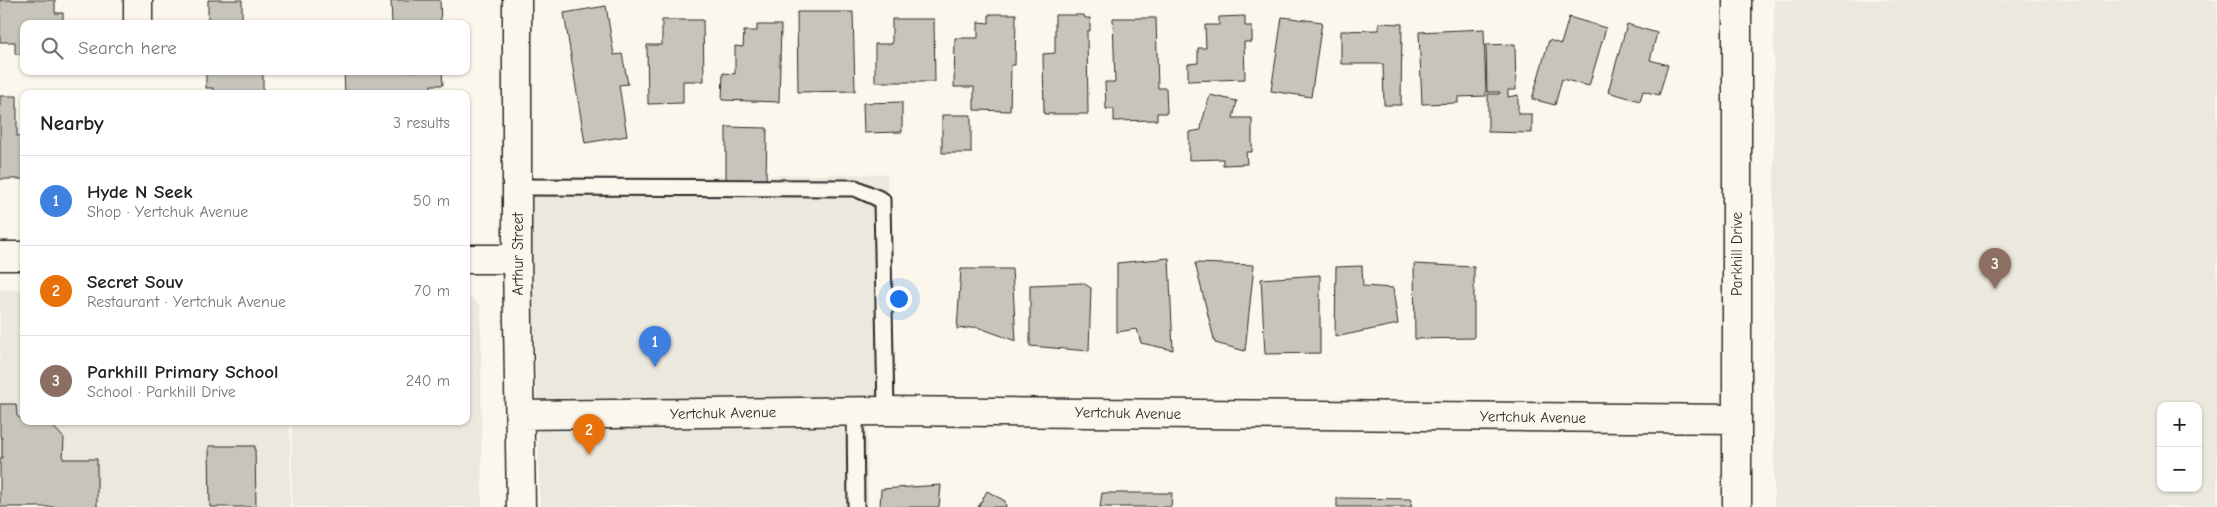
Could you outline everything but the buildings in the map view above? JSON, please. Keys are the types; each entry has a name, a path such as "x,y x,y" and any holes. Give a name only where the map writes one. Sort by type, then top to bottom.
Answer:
{"street":[{"path":"138,0 138,20"},
{"name":"Arthur Street","path":"517,0 517,259 521,507"},
{"name":"Parkhill Drive","path":"1737,0 1737,507"},
{"path":"0,256 20,256"},
{"path":"470,259 517,259"},
{"name":"Yertchuk Avenue","path":"520,415 886,411 1736,419"}],"lane":[{"path":"517,187 855,188 882,200 886,411"},
{"path":"855,412 856,507"}],"shaded area":[{"path":"1774,0 2217,0 2217,507 1774,507"},
{"path":"887,174 890,425 867,426 868,507 540,507 530,178"},
{"path":"0,290 20,290 20,425 290,425 290,507 0,507"},
{"path":"470,298 481,306 482,507 292,507 292,425 470,425"}],"place":[{"name":"Parkhill Primary School","path":"1995,289"},
{"name":"Hyde N Seek","path":"655,367"},
{"name":"Secret Souv","path":"589,455"}]}
